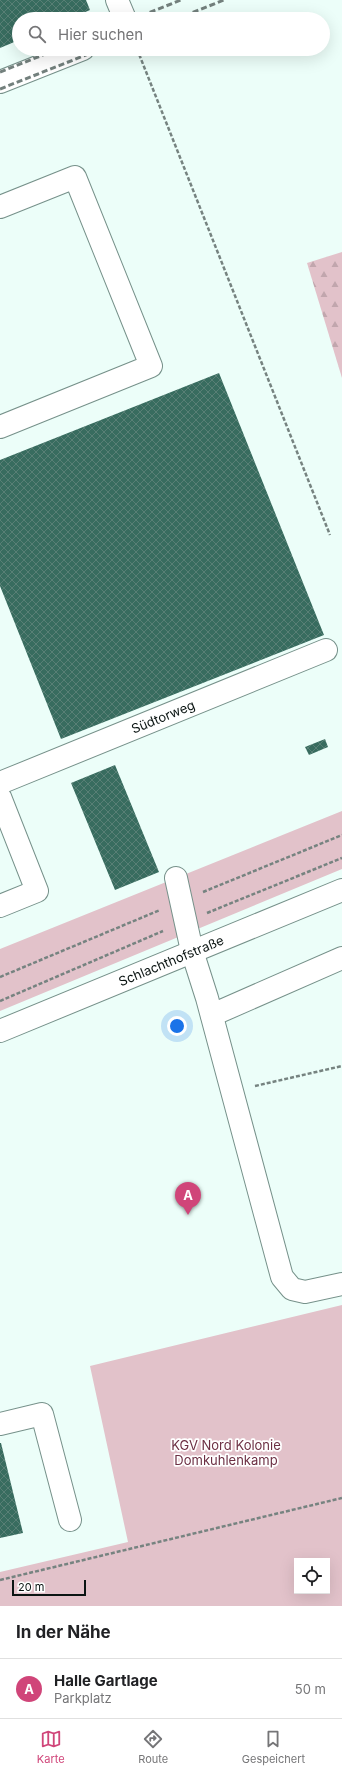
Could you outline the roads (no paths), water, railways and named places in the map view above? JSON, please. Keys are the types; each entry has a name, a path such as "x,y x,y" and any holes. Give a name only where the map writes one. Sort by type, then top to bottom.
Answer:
{"street":[{"path":"117,0 122,12"},
{"path":"0,82 65,56"},
{"path":"0,207 75,177 151,366 0,427"},
{"name":"Südtorweg","path":"0,783 326,650"},
{"path":"0,797 37,891 0,906"},
{"path":"176,878 192,952 212,1015 282,1277 292,1289 305,1292 342,1284"},
{"name":"Schlachthofstraße","path":"0,1031 342,890"},
{"path":"212,1015 342,958"},
{"path":"0,1424 42,1414 70,1520"}],"railway":[{"path":"151,12 181,0"},
{"path":"194,12 224,0"},
{"path":"0,72 40,56"},
{"path":"0,89 83,56"}],"place":[{"name":"Halle Gartlage","path":"188,1215"}],"park label":[{"name":"KGV Nord Kolonie Domkuhlenkamp","path":"226,1452"}]}
